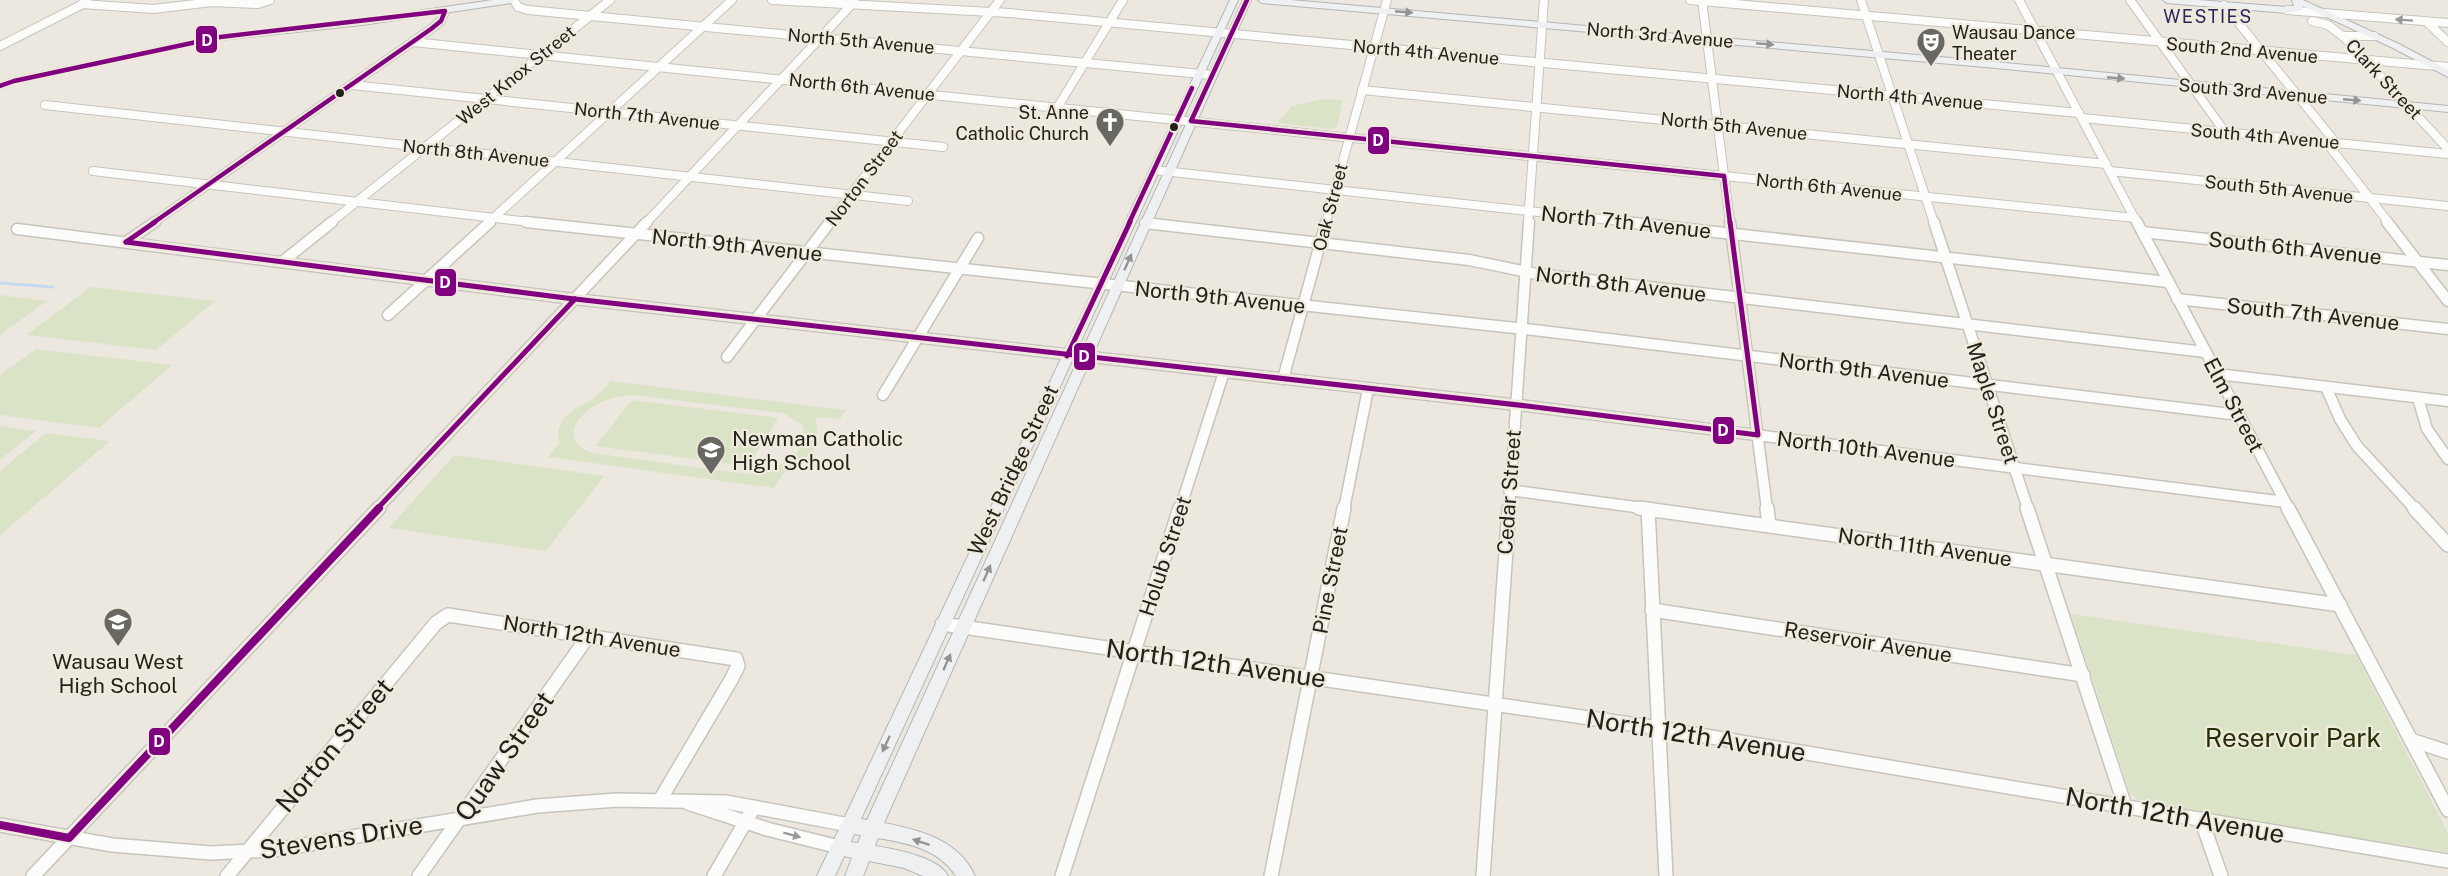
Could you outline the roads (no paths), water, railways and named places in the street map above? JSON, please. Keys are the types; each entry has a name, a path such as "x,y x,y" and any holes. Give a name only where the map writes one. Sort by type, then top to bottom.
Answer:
{"main road":[{"path":"0,83 220,37 445,11 512,0"},
{"name":"West Bridge Street","path":"826,876 1066,356 1234,0"},
{"name":"West Bridge Street","path":"854,876 872,829 963,626 1247,0"},
{"name":"North 3rd Avenue","path":"1262,0 2057,72"},
{"path":"2167,0 2287,10 2299,8 2296,0"},
{"path":"2296,0 2436,66 2448,74"},
{"path":"2311,0 2448,65"},
{"name":"South 3rd Avenue","path":"2057,72 2448,109"},
{"path":"849,825 920,841 940,849 956,861 966,876"},
{"path":"839,847 914,864 939,876"}],"street":[{"path":"0,46 86,2 153,9 212,2 258,4 270,0"},
{"name":"North 5th Avenue","path":"512,0 518,7 524,9 1212,75"},
{"name":"West Knox Street","path":"282,262 610,0"},
{"path":"388,315 732,0"},
{"name":"North 4th Avenue","path":"772,0 854,3 1109,22 1892,95 2080,116"},
{"name":"Norton Street","path":"728,357 1000,0"},
{"path":"1057,108 1123,0"},
{"name":"Oak Street","path":"1283,379 1387,0"},
{"name":"Cedar Street","path":"1483,876 1544,0"},
{"name":"South 2nd Avenue","path":"1690,0 2367,61 2448,65"},
{"name":"Maple Street","path":"1861,0 2125,806"},
{"name":"Elm Street","path":"2019,0 2448,810"},
{"path":"2130,0 2224,132"},
{"path":"1702,1 1769,526"},
{"path":"33,876 854,3"},
{"path":"2224,5 2336,143"},
{"path":"2287,10 2448,23"},
{"path":"126,242 439,24 445,11"},
{"name":"Clark Street","path":"2312,21 2327,24 2343,36 2448,151"},
{"path":"2427,22 2448,42"},
{"path":"2343,36 2374,36"},
{"name":"North 6th Avenue","path":"413,42 2135,218"},
{"name":"North 7th Avenue","path":"352,85 943,147"},
{"name":"North 5th Avenue","path":"1362,90 1908,143 2108,167"},
{"name":"North 8th Avenue","path":"45,105 908,201"},
{"name":"South 4th Avenue","path":"2080,116 2336,143 2448,151"},
{"path":"2326,142 2448,301"},
{"name":"South 5th Avenue","path":"2108,167 2448,206"},
{"name":"North 7th Avenue","path":"1154,170 2168,282"},
{"name":"North 9th Avenue","path":"93,171 636,235 1521,329 2239,415"},
{"name":"North 8th Avenue","path":"1145,223 1469,260 1525,271 1741,298 2205,352"},
{"name":"North 10th Avenue","path":"17,229 575,299 1516,405 2285,502"},
{"name":"South 6th Avenue","path":"2142,232 2448,265"},
{"path":"884,394 978,238"},
{"name":"South 7th Avenue","path":"2177,299 2448,329"},
{"name":"Holub Street","path":"1062,876 1224,372"},
{"path":"2217,374 2448,401"},
{"path":"2326,387 2340,419 2357,446 2448,545"},
{"name":"Pine Street","path":"1272,876 1368,389"},
{"path":"2418,398 2432,439 2448,459"},
{"name":"North 11th Avenue","path":"1509,490 2340,606"},
{"path":"1648,509 1666,876"},
{"name":"Reservoir Avenue","path":"1653,609 2083,675"},
{"name":"North 12th Avenue","path":"444,616 453,615 589,635 736,659 738,663 731,681 660,800"},
{"name":"Norton Street","path":"226,876 444,616"},
{"name":"North 12th Avenue","path":"942,624 1658,728 2448,861"},
{"name":"Quaw Street","path":"419,876 589,635"},
{"path":"2411,740 2448,752"},
{"name":"Stevens Drive","path":"682,800 746,822 839,847"},
{"name":"Stevens Drive","path":"0,825 69,838 159,849 245,853 309,845 460,818 577,802 719,801 849,825"},
{"path":"714,876 754,807"},
{"path":"2201,819 2221,876"}],"waterway":[{"path":"0,283 53,287"}],"place":[{"name":"Wausau Dance Theater","path":"1931,68"},
{"name":"St. Anne Catholic Church","path":"1110,148"},
{"name":"Newman Catholic High School","path":"711,476"},
{"name":"Wausau West High School","path":"118,648"}],"district":[{"name":"WESTIES","path":"2208,16"}],"park label":[{"name":"Reservoir Park","path":"2293,737"}]}
